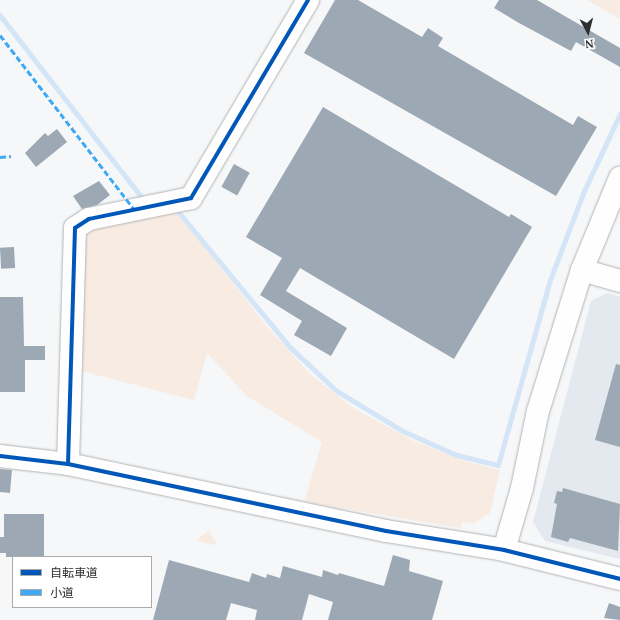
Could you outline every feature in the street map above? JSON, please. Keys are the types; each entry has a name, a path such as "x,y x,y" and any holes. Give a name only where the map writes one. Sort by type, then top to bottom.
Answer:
{"street":[{"path":"68,464 75,228 89,219 192,198 308,0"},
{"path":"504,550 522,488 538,411 582,270 620,178"},
{"path":"582,270 620,281"},
{"path":"0,456 68,464 386,531 504,550 620,578"}],"shaded area":[{"path":"587,0 620,0 620,19"},
{"path":"174,208 265,324 310,374 355,409 412,440 465,461 500,470 490,513 473,524 462,522 461,528 304,502 322,442 247,396 207,353 194,400 81,371 82,250 90,229"},
{"path":"607,293 620,297 620,559 545,541 533,522 591,301"},
{"path":"209,531 217,543 215,545 198,541 198,538"}],"building":[{"path":"335,0 358,0 422,37 428,28 443,38 438,46 573,125 578,116 597,127 556,196 304,53"},
{"path":"499,0 537,0 620,48 620,67 576,42 571,51 519,23 494,8"},
{"path":"323,107 509,217 511,214 532,227 454,359 300,268 286,291 347,328 331,356 294,335 302,321 260,295 282,258 246,237"},
{"path":"57,129 67,142 36,167 25,153 45,133 48,136"},
{"path":"234,164 250,173 237,195 221,187"},
{"path":"99,181 110,195 97,205 82,209 73,196"},
{"path":"14,247 15,268 1,269 0,248"},
{"path":"0,297 23,297 24,346 45,346 45,360 25,360 25,392 0,392"},
{"path":"616,364 620,365 620,447 595,440"},
{"path":"0,469 12,470 10,493 0,492"},
{"path":"563,488 620,504 618,551 570,538 568,542 551,537 557,504 554,503 557,491 562,492"},
{"path":"4,514 44,514 44,556 6,557 6,553 0,553 0,537 4,537"},
{"path":"393,555 410,560 409,571 443,581 432,620 328,620 333,602 309,594 302,620 255,620 257,610 231,603 226,620 153,620 169,560 249,582 252,573 266,578 267,574 280,578 283,566 322,577 323,570 338,575 339,573 384,586"},
{"path":"609,603 620,607 620,620 604,618"}],"waterway":[{"path":"0,15 145,201"},
{"path":"175,211 178,211 290,347 337,391 403,431 457,455 498,465 550,280 584,191 620,114"}],"marked path":[{"path":"0,35 134,209"},
{"path":"0,157 11,156"}],"cycle path":[{"path":"68,464 75,228 89,219 191,198 308,0"},
{"path":"0,456 68,464 386,531 504,550 620,579"}]}
